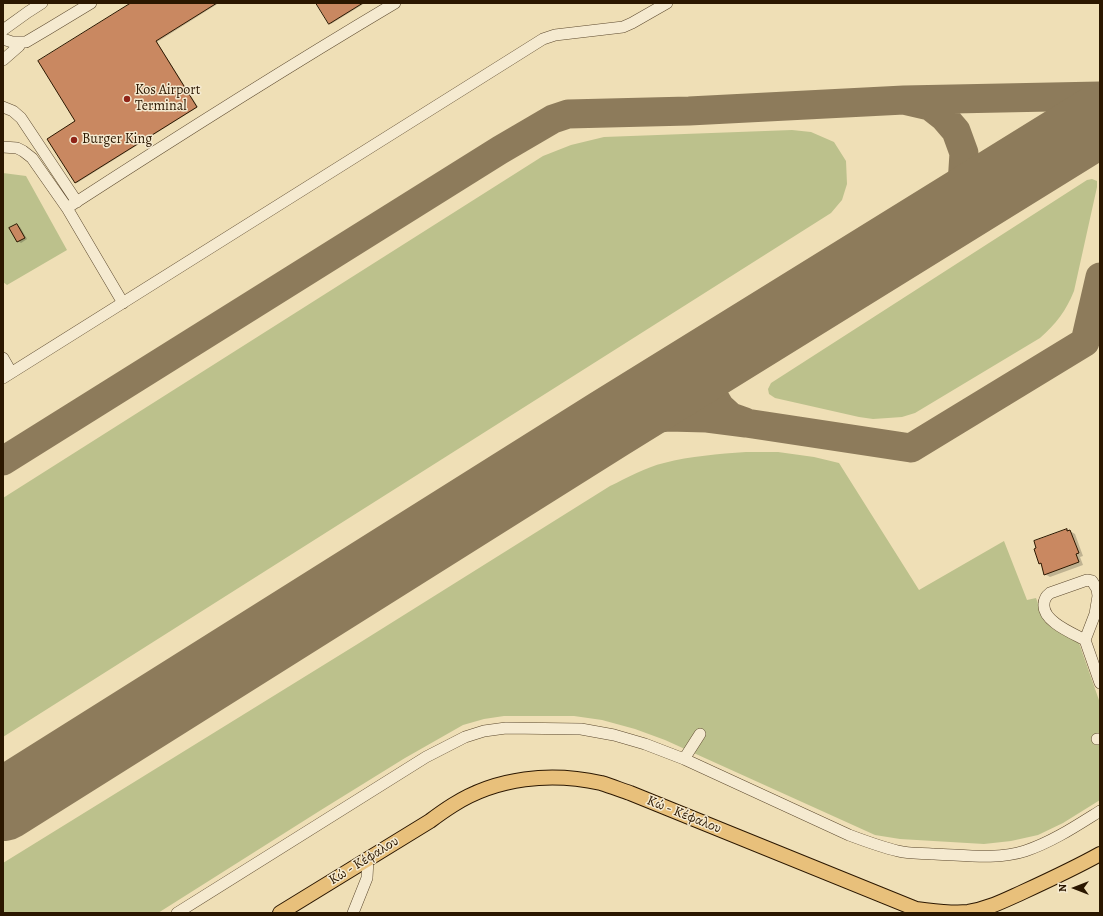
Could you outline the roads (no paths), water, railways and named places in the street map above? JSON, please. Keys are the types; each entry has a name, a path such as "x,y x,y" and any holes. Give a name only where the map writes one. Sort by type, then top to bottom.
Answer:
{"main road":[{"name":"Κώ - Κέφαλου","path":"280,913 454,804 478,792 504,784 537,778 556,777 579,779 603,784 630,793 916,908 937,912 968,912 996,904 1068,872 1100,854"}],"street":[{"path":"3,30 25,7 42,3"},
{"path":"67,208 318,49 395,3"},
{"path":"3,39 12,42 26,42 48,30 88,4"},
{"path":"3,358 7,375 543,39 555,35 623,27 664,4"},
{"path":"3,60 19,46 20,42"},
{"path":"3,107 14,112 21,118 77,202"},
{"path":"3,147 17,148 32,158 67,208 123,303"},
{"path":"1085,640 1050,619 1043,606 1046,596 1050,593 1087,580 1092,580 1097,589 1098,596 1095,614 1085,640 1100,683"},
{"path":"177,913 426,757 465,737 484,731 506,728 581,729 614,735 645,744 684,759 854,837 871,844 900,852 978,856 1001,855 1024,851 1044,843 1071,829 1100,811"},
{"path":"684,759 700,734"},
{"path":"353,913 367,878 368,859"}],"place":[{"name":"Kos Airport Terminal","path":"127,99"},
{"name":"Burger King","path":"74,140"}]}
